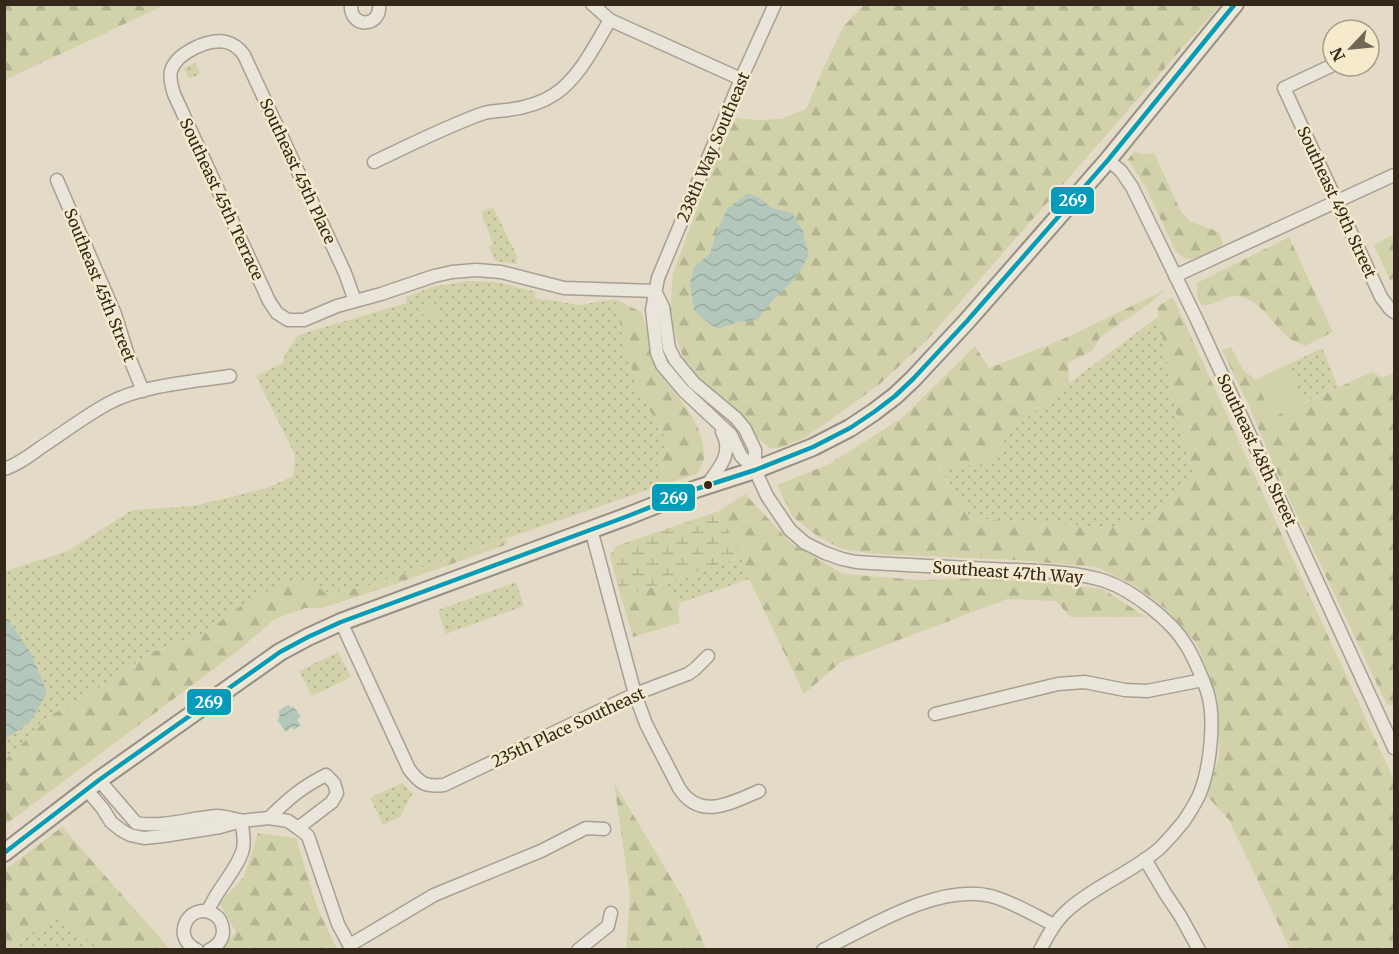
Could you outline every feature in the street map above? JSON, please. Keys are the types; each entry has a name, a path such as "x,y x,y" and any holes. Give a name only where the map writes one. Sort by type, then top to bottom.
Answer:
{"main road":[{"path":"4,852 93,785 280,652 308,637 340,622 707,485 755,470 813,447 850,428 895,396 967,321 1108,160 1235,4"}],"street":[{"path":"351,4 352,14 364,23 377,17 379,4"},
{"path":"592,4 610,20 741,79"},
{"name":"238th Way Southeast","path":"755,470 741,456 732,435 683,390 662,365 657,353 652,310 658,278 741,79 775,4"},
{"path":"374,162 469,119 488,112 541,102 557,93 581,67 610,20"},
{"name":"Southeast 45th Place","path":"171,71 183,55 216,41 234,44 244,55 345,273 355,301"},
{"name":"Southeast 45th Terrace","path":"171,71 174,94 269,301 277,313 288,320 304,320 355,301"},
{"name":"Southeast 49th Street","path":"1321,71 1284,88 1382,297 1390,309 1395,312"},
{"name":"Southeast 48th Street","path":"1108,160 1121,171 1132,187 1196,318 1393,741"},
{"path":"1175,276 1395,175"},
{"name":"Southeast 45th Street","path":"57,180 115,314 143,391"},
{"path":"355,301 434,276 476,270 501,272 564,288 655,291 663,307 669,348 675,360 694,383 736,418 745,429 755,450 755,470"},
{"path":"4,469 24,459 109,403 125,396 230,376"},
{"name":"238th Way Southeast","path":"707,485 725,458 728,447 724,435 712,416"},
{"name":"Southeast 47th Way","path":"755,470 767,496 790,530 805,543 842,560 1067,573 1106,581 1136,597 1174,628 1186,644 1210,699 1212,717 1207,766 1200,793 1185,819 1159,849 1083,897 1054,925 1040,950"},
{"path":"591,529 635,694 646,724 683,795 691,802 703,807 720,807 759,791"},
{"name":"235th Place Southeast","path":"340,622 409,769 422,784 434,786 444,785 635,694 688,674 708,656"},
{"path":"935,714 1072,682 1147,691 1203,680"},
{"path":"269,818 288,799 308,784 326,775 334,783 337,793 332,802 298,828"},
{"path":"93,785 136,823 167,823 220,816 242,820 269,818 288,821 308,836 338,924 351,947 434,895 541,851 586,828 604,829"},
{"path":"208,911 212,900 243,850 242,820"},
{"path":"1145,859 1199,950"},
{"path":"823,950 898,912 958,894 981,894 993,897 1054,925"},
{"path":"197,950 188,943 183,930 189,917 201,911 208,911 218,918 223,929 220,941 210,950"},
{"path":"578,950 608,926 611,913"}],"green space":[{"path":"81,4 85,6 165,5 5,80 4,5"},
{"path":"864,5 1220,5 926,341 881,383 806,437 780,448 769,448 711,393 683,357 670,314 673,274 709,176 736,118 781,119 806,109 843,27"},
{"path":"195,63 200,74 189,79 184,68"},
{"path":"1134,152 1154,153 1181,212 1191,222 1219,232 1223,245 1198,258 1180,256 1146,188 1128,159"},
{"path":"493,207 515,252 517,264 495,261 489,246 493,244 481,212"},
{"path":"1394,234 1394,278 1390,280 1374,245"},
{"path":"1289,237 1333,332 1305,346 1282,332 1256,304 1242,297 1236,296 1201,305 1197,295 1197,283"},
{"path":"468,281 497,282 536,292 535,298 580,305 615,299 624,343 639,391 667,441 657,463 668,483 371,585 327,594 310,582 239,607 200,637 152,652 105,684 53,714 5,760 5,571 68,551 132,510 194,506 267,488 293,476 295,455 256,376 283,363 285,354 298,335 406,303 406,297 432,287"},
{"path":"1165,290 1149,304 1100,337 1092,351 1068,363 1069,383 1014,428 986,464 938,467 971,518 1109,528 1151,518 1193,471 1176,413 1157,307 1173,297 1394,780 1394,949 1290,949 1229,820 1207,796 1219,756 1218,699 1197,644 1166,609 1137,587 1097,567 1016,560 876,554 841,549 816,535 793,517 777,485 829,464 902,418 975,346 989,368 1059,341"},
{"path":"615,299 641,312 665,381 697,425 704,456 697,474 668,483 657,463 667,441 639,391 624,343"},
{"path":"433,300 439,317 425,321 420,305"},
{"path":"1159,316 1176,413 1193,472 1151,518 1109,528 971,518 938,466 986,464 1014,428 1069,383"},
{"path":"1231,347 1243,370 1256,380 1273,417 1372,372 1383,378 1394,372 1394,707 1386,703 1277,473 1222,350"},
{"path":"1322,348 1338,387 1272,417 1256,380"},
{"path":"1286,365 1304,403 1272,417 1256,380"},
{"path":"745,494 791,543 843,574 921,580 999,578 1103,589 1146,617 1070,617 1056,601 1007,599 841,662 804,694 719,511"},
{"path":"719,511 741,557 621,597 610,556 616,546"},
{"path":"506,539 508,544 384,588 322,608 305,608 275,619 239,650 5,825 5,760 53,714 105,684 152,652 200,637 239,607 280,584 310,582 328,594 371,585"},
{"path":"741,557 749,579 680,603 678,598 673,600 667,582"},
{"path":"516,582 524,606 446,634 438,610"},
{"path":"667,582 673,600 678,598 680,603 678,611 680,623 633,637 621,597"},
{"path":"338,652 351,677 312,696 299,671"},
{"path":"402,783 413,793 400,817 383,825 370,798"},
{"path":"614,783 685,901 706,949 626,949 630,895"},
{"path":"62,827 170,949 100,949 56,915 10,949 5,950 5,870"},
{"path":"258,833 296,838 317,907 337,949 220,949 236,932 219,903 244,877"},
{"path":"56,914 100,949 10,950"}],"water":[{"path":"748,193 760,198 772,208 792,213 803,231 809,256 793,281 757,320 738,322 717,329 694,310 690,284 694,267 710,254 727,209"},
{"path":"4,617 8,619 31,653 47,693 30,722 5,739"},
{"path":"289,705 291,708 293,706 301,716 297,720 301,725 294,730 292,727 286,732 277,720 280,715 278,712"}],"transit line":[{"name":"269","path":"4,853 99,780 280,652 308,637 341,622 813,447 850,428 874,412 913,379 967,321 1108,160 1235,4"}]}
